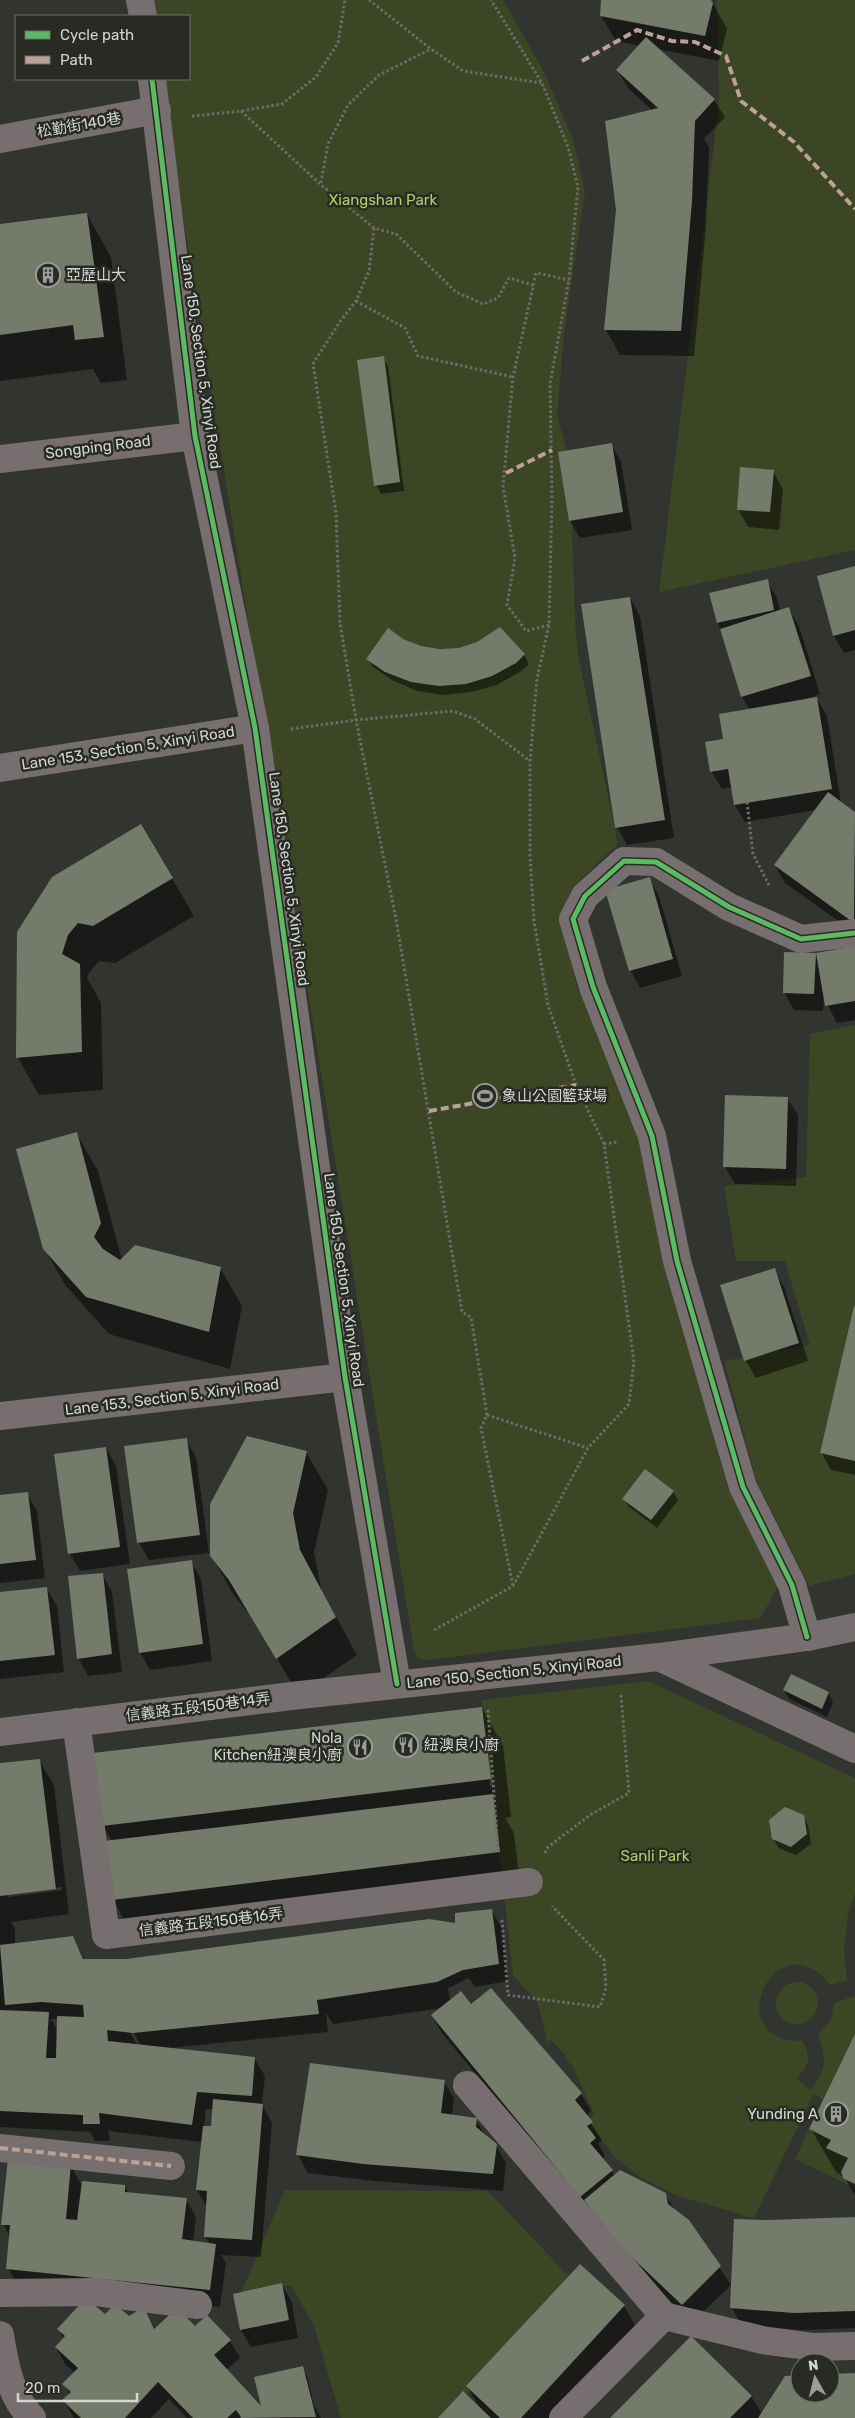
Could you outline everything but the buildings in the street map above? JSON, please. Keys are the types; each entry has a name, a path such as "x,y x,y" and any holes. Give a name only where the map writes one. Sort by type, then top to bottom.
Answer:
{"street":[{"path":"140,0 142,15"},
{"name":"Lane 150, Section 5, Xinyi Road","path":"152,80 158,110 195,436 255,728 344,1377 397,1684 660,1657 807,1638 855,1627"},
{"name":"松勤街140巷","path":"0,140 158,110"},
{"name":"Songping Road","path":"0,459 195,436"},
{"name":"Lane 153, Section 5, Xinyi Road","path":"0,768 255,728"},
{"path":"807,1638 792,1585 743,1487 677,1260 652,1136 593,987 573,919 585,896 624,861 656,862 729,907 801,939 855,933"},
{"name":"Lane 153, Section 5, Xinyi Road","path":"0,1416 344,1377"},
{"path":"660,1657 855,1749"},
{"name":"信義路五段150巷14弄","path":"0,1732 397,1684"},
{"name":"信義路五段150巷16弄","path":"76,1722 106,1935 529,1882"},
{"path":"467,2085 664,2316 762,2340 814,2347 855,2346"},
{"path":"0,2148 171,2166"},
{"path":"0,2293 96,2292 198,2305"},
{"path":"563,2418 664,2316"},
{"path":"0,2335 3,2375 25,2411 32,2418"}],"path":[{"path":"158,110 197,118 282,104 316,77 338,43 346,0"},
{"path":"369,0 430,49 463,71 542,83"},
{"path":"434,1630 513,1586 588,1448 629,1404 634,1362 604,1144 576,1085 548,1005 534,922 530,855 530,761 537,679 549,626 552,498 550,384 569,280 578,187 568,147 542,83 491,0"},
{"path":"320,184 328,144 348,105 379,75 430,49"},
{"path":"241,111 320,184 374,228 396,234 456,292 483,304 498,298 509,278 533,285"},
{"path":"374,228 369,271 356,301 339,323 313,364 336,513 340,623 356,720 396,919 462,1312 471,1317 487,1415 481,1428 513,1586"},
{"path":"549,626 526,631 507,605 515,558 504,486 513,377 536,274 569,280"},
{"path":"356,301 405,328 418,356 513,377"},
{"path":"255,728 291,729 356,720 453,711 475,719 530,761"},
{"path":"747,802 753,854 772,891"},
{"path":"487,1415 588,1448"}],"green space":[{"name":"Xiangshan Park","path":"148,0 503,0 543,70 573,139 585,192 564,334 557,416 569,457 576,638 618,844 584,876 568,897 567,947 578,990 606,1037 626,1083 667,1264 729,1491 755,1541 780,1582 761,1618 427,1660 418,1659 414,1651 161,80 190,80 190,15 151,15"},
{"path":"717,0 855,0 855,550 659,592 719,102"},
{"path":"855,1025 855,1574 809,1586 756,1480 724,1361 810,1345 785,1261 736,1261 724,1186 806,1177 810,1034"},
{"name":"Sanli Park","path":"648,1681 855,1778 855,1893 848,1913 844,1951 847,1980 830,1985 810,1968 791,1965 775,1973 764,1988 759,2006 763,2023 777,2036 803,2041 808,2061 805,2069 797,2079 810,2090 820,2076 824,2064 823,2050 818,2034 831,2020 834,2003 855,1996 855,2034 823,2100 814,2093 754,2218 678,2196 643,2179 614,2157 588,2121 594,2114 572,2065 564,2058 566,2056 551,2040 548,2043 538,2004 513,1975 482,1700"},
{"path":"793,1982 801,1982 812,1988 818,2003 812,2018 801,2024 793,2024 782,2018 776,2007 776,1999 782,1988"},
{"path":"809,2129 831,2139 827,2148 848,2158 844,2179 855,2184 855,2188 795,2159"},
{"path":"285,2190 488,2191 575,2283 444,2418 341,2418 314,2326 291,2285 241,2293"}],"marked path":[{"path":"582,61 637,30 672,41 695,42 726,56 741,101 794,142 855,209"},
{"path":"506,473 552,450"},
{"path":"429,1111 576,1085"},
{"path":"0,2148 171,2166"}],"cycle path":[{"path":"152,80 195,436 255,728 345,1377 397,1684"},
{"path":"807,1637 792,1585 743,1487 677,1261 652,1136 593,987 573,919 585,896 624,861 656,862 729,907 801,939 855,933"}],"place":[{"name":"亞歷山大","path":"48,275"},
{"name":"象山公園籃球場","path":"485,1096"},
{"name":"紐澳良小廚","path":"406,1745"},
{"name":"Nola Kitchen紐澳良小廚","path":"360,1747"},
{"name":"Yunding A","path":"836,2114"}]}
